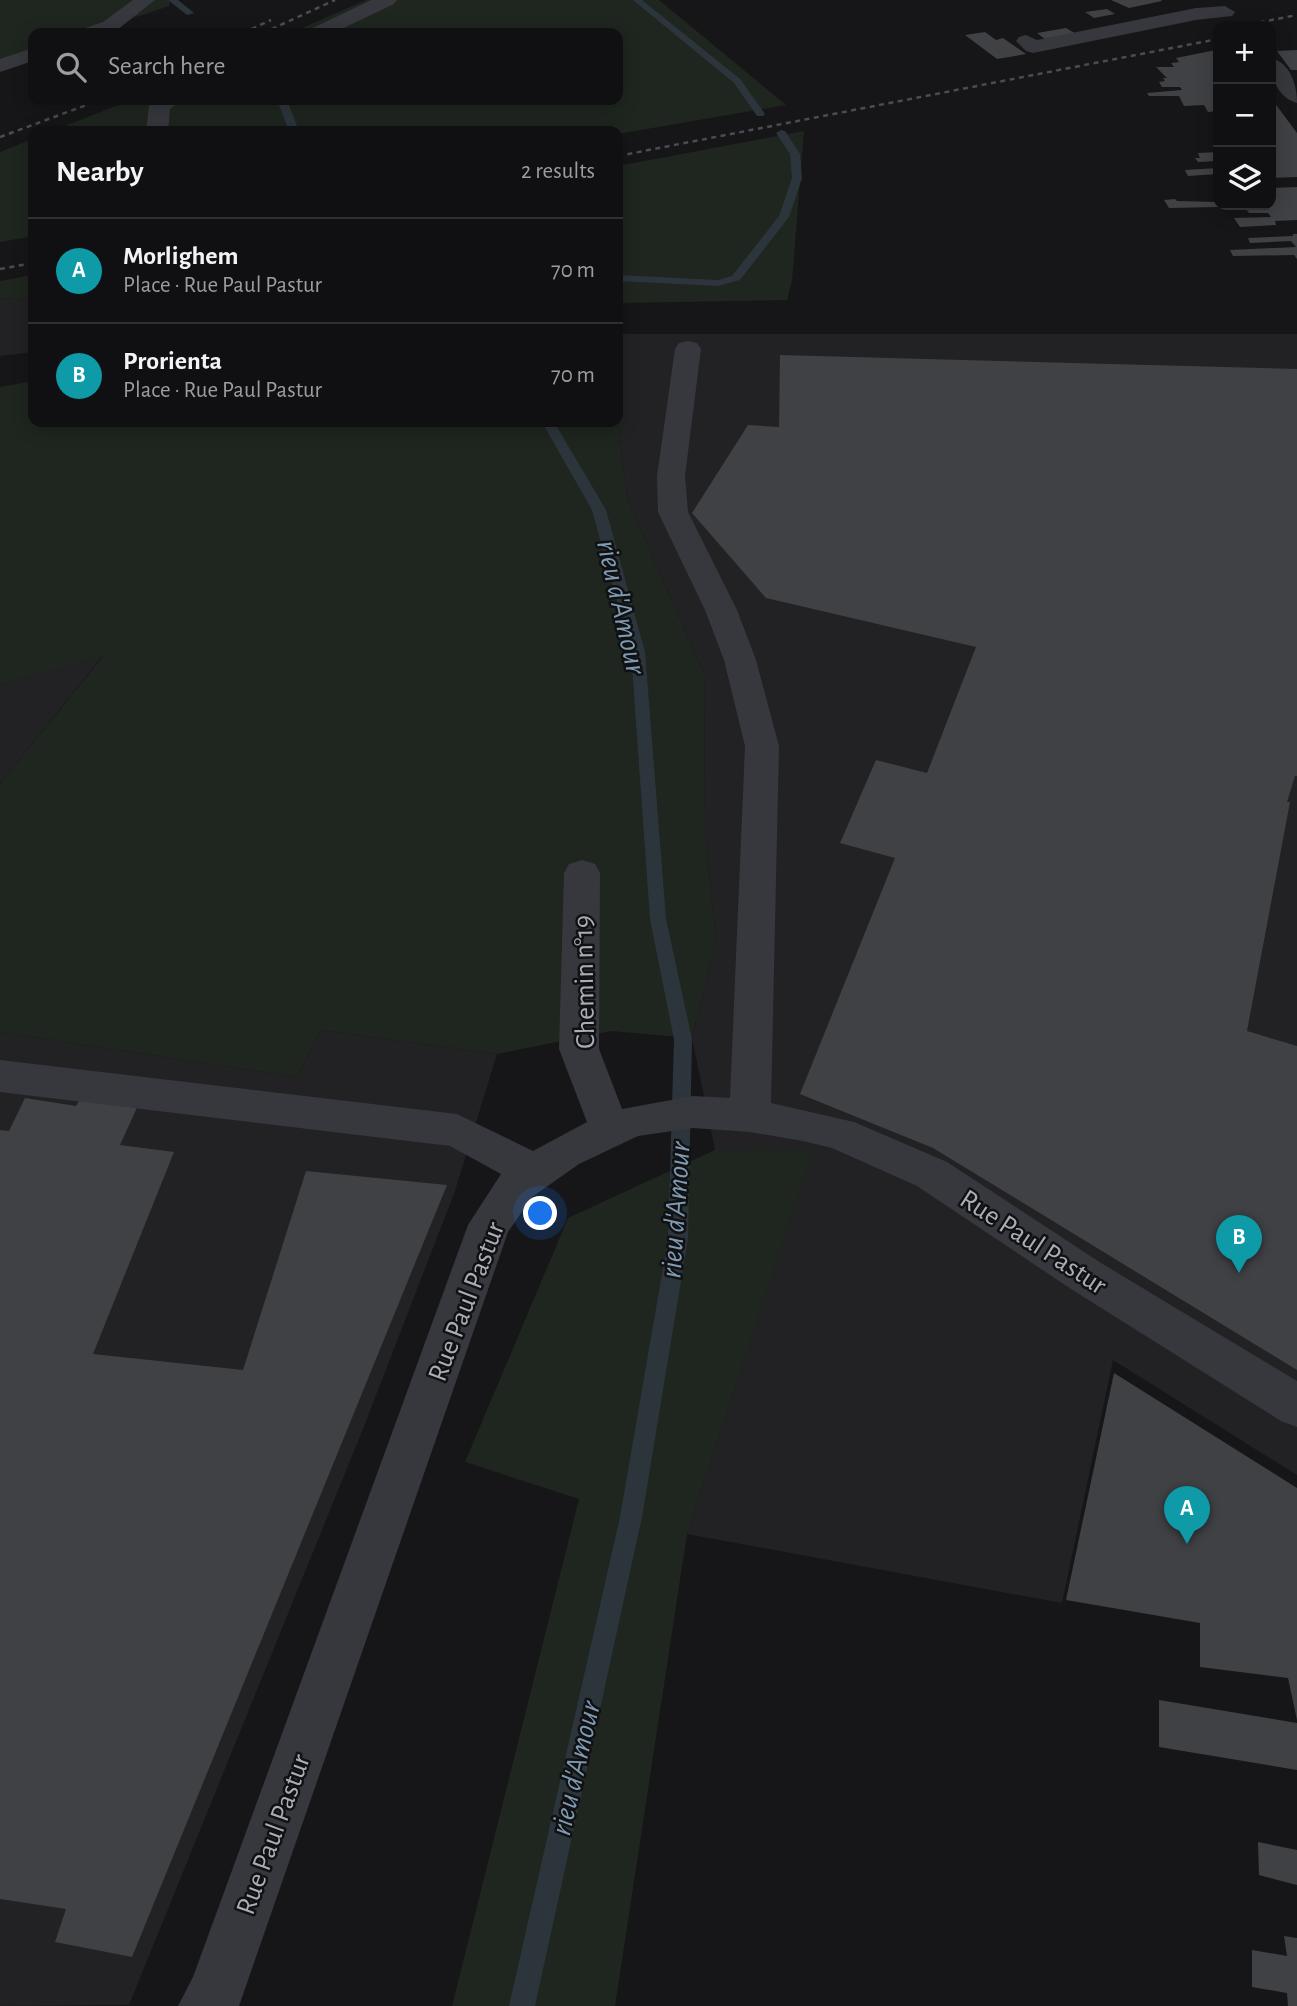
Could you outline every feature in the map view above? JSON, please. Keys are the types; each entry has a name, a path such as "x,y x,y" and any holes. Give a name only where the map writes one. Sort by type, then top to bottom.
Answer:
{"street":[{"path":"104,28 145,0"},
{"path":"328,28 387,0"},
{"path":"1026,41 1033,47 1222,10"},
{"path":"0,65 28,56"},
{"path":"1276,70 1297,97"},
{"path":"158,126 162,105"},
{"path":"688,349 671,475 673,512 721,610 736,648 762,746 750,1116"},
{"name":"Chemin n°19","path":"582,873 579,1049 610,1129"},
{"path":"0,1076 457,1130 535,1172"},
{"name":"Rue Paul Pastur","path":"207,2006 224,1968 489,1225 517,1185 564,1152 610,1129 678,1114 750,1116 840,1134 932,1174 1086,1276 1297,1406"}],"shaded area":[{"path":"0,0 170,0 169,6 103,28 28,28 28,54 0,63"},
{"path":"366,0 659,0 786,105 623,133 623,126 65,126 118,105 623,105 623,28 302,28"},
{"path":"804,131 792,281 787,300 623,303 623,165"},
{"path":"28,141 28,237 0,242 0,152"},
{"path":"28,276 28,300 0,298 0,281"},
{"path":"0,298 28,300 28,353 0,356"},
{"path":"623,334 1297,334 1297,1475 1113,1360 1062,1603 687,1534 812,1150 715,1150 692,1038 716,941 705,833 704,674 627,498 618,427 623,427"},
{"path":"28,382 28,427 618,427 627,498 704,674 705,833 716,941 692,1038 611,1031 497,1054 321,1030 297,1077 0,1032 0,784 104,655 0,685 0,387"},
{"path":"104,654 0,784 0,685"},
{"path":"321,1030 497,1054 455,1191 363,1429 129,2005 0,2006 0,1032 297,1077"},
{"path":"813,1149 687,1534 615,2006 452,2006 579,1499 465,1462 568,1218 715,1150"}],"building":[{"path":"1111,0 1161,0 1162,1 1129,8"},
{"path":"1107,9 1115,14 1094,18 1085,12"},
{"path":"1066,28 1076,34 1046,40 1037,33"},
{"path":"985,32 996,40 1003,38 1026,54 997,59 965,35"},
{"path":"1297,50 1297,70 1291,70 1277,51"},
{"path":"1213,51 1213,112 1208,112 1204,105 1184,106 1179,96 1149,96 1147,93 1182,90 1180,87 1162,87 1159,82 1167,78 1156,67 1174,67 1171,63 1179,62 1176,58"},
{"path":"1276,105 1297,133 1297,177 1276,178"},
{"path":"1213,152 1213,161 1198,162 1195,158 1200,158 1198,153"},
{"path":"1213,168 1213,174 1188,176 1185,170"},
{"path":"1297,187 1297,220 1275,221 1276,225 1240,227 1234,218 1271,217 1268,213 1249,213 1247,210 1276,210 1276,188"},
{"path":"1164,200 1213,202 1213,207 1169,208"},
{"path":"1297,234 1297,259 1294,255 1233,256 1230,250 1296,247 1291,241 1250,243 1248,238"},
{"path":"780,355 1297,369 1297,776 1287,802 1290,802 1247,1031 1297,1046 1297,1370 933,1148 800,1094 895,858 840,843 876,760 927,773 976,647 766,598 692,513 748,425 779,427"},
{"path":"83,1094 140,1101 120,1145 174,1152 93,1354 243,1370 306,1171 447,1185 132,1957 55,1942 66,1909 0,1899 0,1130 9,1131 25,1098 76,1106"},
{"path":"1114,1373 1297,1488 1297,1720 1288,1678 1200,1667 1200,1623 1066,1600"},
{"path":"1159,1700 1297,1723 1297,1770 1159,1747"},
{"path":"1258,1842 1297,1850 1297,1885 1259,1875"},
{"path":"1284,1936 1297,1938 1297,2006 1288,2006 1287,1993 1252,1987 1252,1950 1287,1956"}],"waterway":[{"name":"rieu d'Amour","path":"172,0 190,13"},
{"path":"637,0 737,81 760,114"},
{"name":"rieu d'Amour","path":"284,105 292,126"},
{"path":"623,278 718,283 736,278 784,217 797,178 795,154 781,133"},
{"name":"rieu d'Amour","path":"522,2006 631,1517 678,1239 683,1039 658,919 638,652 599,510 551,427"}],"railway":[{"path":"274,28 335,0"},
{"path":"1266,21 1297,15"},
{"path":"254,28 271,20"},
{"path":"623,155 1213,40"},
{"path":"30,126 86,105"},
{"path":"0,137 28,127"},
{"path":"0,269 28,264"}],"place":[{"name":"Prorienta","path":"1239,1273"},
{"name":"Morlighem","path":"1187,1544"}]}
